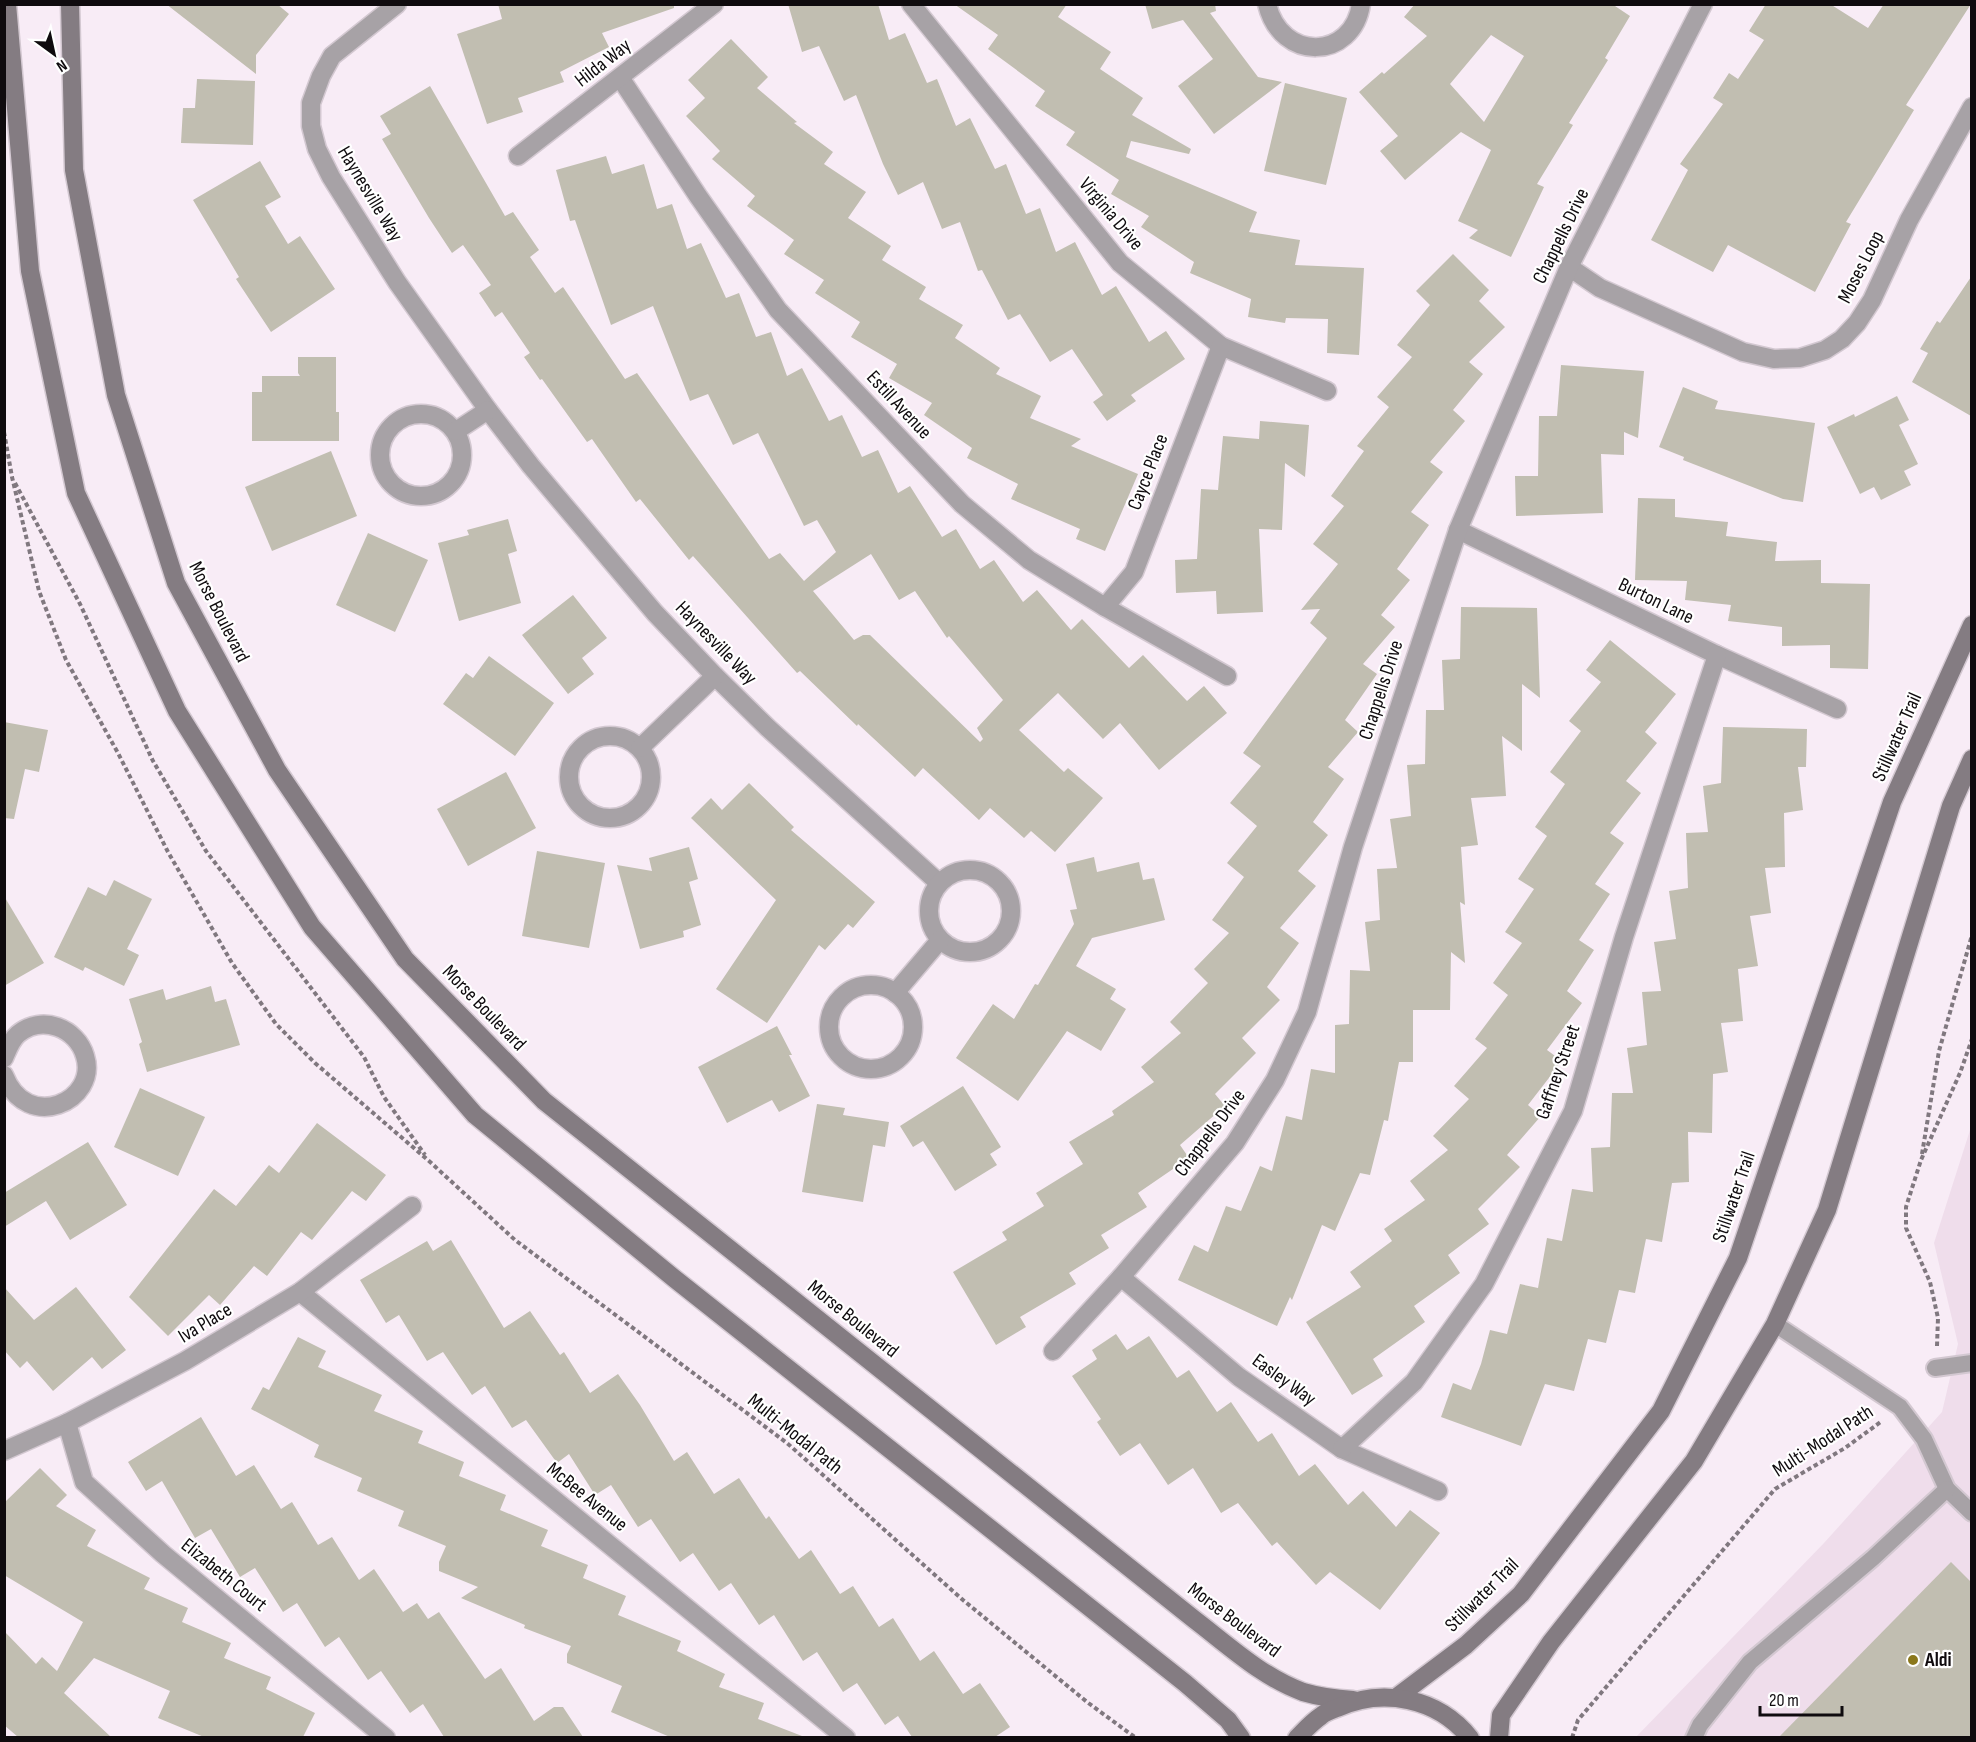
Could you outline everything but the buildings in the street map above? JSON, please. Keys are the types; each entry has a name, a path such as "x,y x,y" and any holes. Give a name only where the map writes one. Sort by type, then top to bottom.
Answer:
{"main road":[{"path":"8,4 30,271 76,493 177,711 312,927 475,1115 675,1279 1185,1683 1228,1720 1241,1737"},
{"name":"Morse Boulevard","path":"70,4 74,170 116,395 176,583 277,770 405,959 544,1101 1195,1620 1264,1673 1302,1691 1328,1698 1353,1700"},
{"name":"Stillwater Trail","path":"1397,1697 1466,1645 1521,1594 1661,1411 1738,1258 1892,802 1971,625"},
{"path":"1499,1737 1501,1715 1551,1642 1694,1461 1775,1324 1827,1210 1951,806 1971,759"},
{"path":"1297,1737 1321,1715 1353,1700 1375,1696 1397,1697 1431,1706 1460,1725 1470,1737"}],"street":[{"name":"Haynesville Way","path":"397,4 332,56 321,76 311,104 311,126 317,149 337,187 397,282 488,410 531,466 655,613 715,676 815,772 939,884"},
{"name":"Hilda Way","path":"518,156 621,79 714,4"},
{"name":"Virginia Drive","path":"911,4 1120,263 1221,346 1327,392"},
{"path":"1268,4 1271,20 1279,32 1292,42 1308,47 1324,47 1339,40 1351,29 1360,15 1361,4"},
{"name":"Chappells Drive","path":"1053,1351 1121,1278 1235,1143 1275,1080 1307,1012 1353,848 1458,531 1569,267 1703,4"},
{"name":"Estill Avenue","path":"621,79 698,196 778,310 962,504 1029,560 1105,608 1227,676"},
{"name":"Moses Loop","path":"1569,267 1600,288 1743,352 1774,359 1800,358 1825,350 1842,339 1857,323 1872,300 1909,220 1971,107"},
{"name":"Cayce Place","path":"1105,608 1134,572 1221,346"},
{"path":"456,432 488,410"},
{"path":"416,415 435,416 447,422 456,432 462,445 463,459 459,473 451,485 439,494 425,497 410,496 397,490 387,479 381,468 381,448 388,430 398,421 416,415"},
{"name":"Burton Lane","path":"1458,531 1717,655 1837,709"},
{"name":"Gaffney Street","path":"1342,1449 1414,1383 1484,1284 1573,1111 1623,937 1717,655"},
{"path":"640,748 715,676"},
{"path":"611,735 630,740 640,748 649,760 652,774 650,788 644,801 633,812 620,818 605,819 591,814 580,806 572,795 568,782 573,757 581,747 592,739 611,735"},
{"path":"963,870 978,870 991,874 1002,884 1009,896 1012,910 1010,924 993,946 980,952 965,952 952,949 940,940 929,918 929,906 932,894 950,874 963,870"},
{"path":"895,993 940,940"},
{"path":"868,986 882,987 895,993 911,1014 913,1027 911,1040 905,1051 896,1061 885,1067 872,1069 858,1067 847,1062 836,1051 830,1038 833,1010 842,998 854,989 868,986"},
{"path":"4,1058 9,1045 18,1034 31,1027 45,1024 59,1026 72,1034 81,1044 86,1058 86,1071 75,1094 64,1102 40,1107 16,1096 4,1075"},
{"name":"Iva Place","path":"4,1451 68,1423 185,1361 300,1292 412,1206"},
{"name":"Easley Way","path":"1121,1278 1239,1377 1342,1449 1438,1491"},
{"name":"McBee Avenue","path":"300,1292 846,1737"},
{"name":"Elizabeth Court","path":"68,1423 84,1482 163,1554 386,1737"}],"lane":[{"path":"1775,1324 1900,1407 1924,1439 1947,1489 1971,1513"},
{"path":"1935,1368 1971,1363"},
{"path":"1694,1737 1700,1725 1750,1662 1873,1558 1947,1489"}],"path":[{"path":"4,432 12,477 39,591 66,660 118,753 168,852 232,963 276,1024 315,1063 429,1161"},
{"path":"12,477 80,604 153,761 206,851 364,1057 384,1097 429,1161"},
{"path":"1921,1160 1939,1051 1971,935"},
{"path":"1935,1368 1938,1318 1930,1282 1906,1228 1906,1207 1921,1160 1960,1073 1971,1039"},
{"name":"Multi-Modal Path","path":"429,1161 515,1240 787,1443 963,1600 1087,1702 1136,1737"},
{"name":"Multi-Modal Path","path":"1572,1737 1578,1720 1775,1489 1845,1448 1900,1407"}],"shaded area":[{"path":"1971,1127 1971,1737 1635,1738 1824,1543 1942,1412 1958,1344 1934,1243"}],"place":[{"name":"Aldi","path":"1913,1660"}]}
